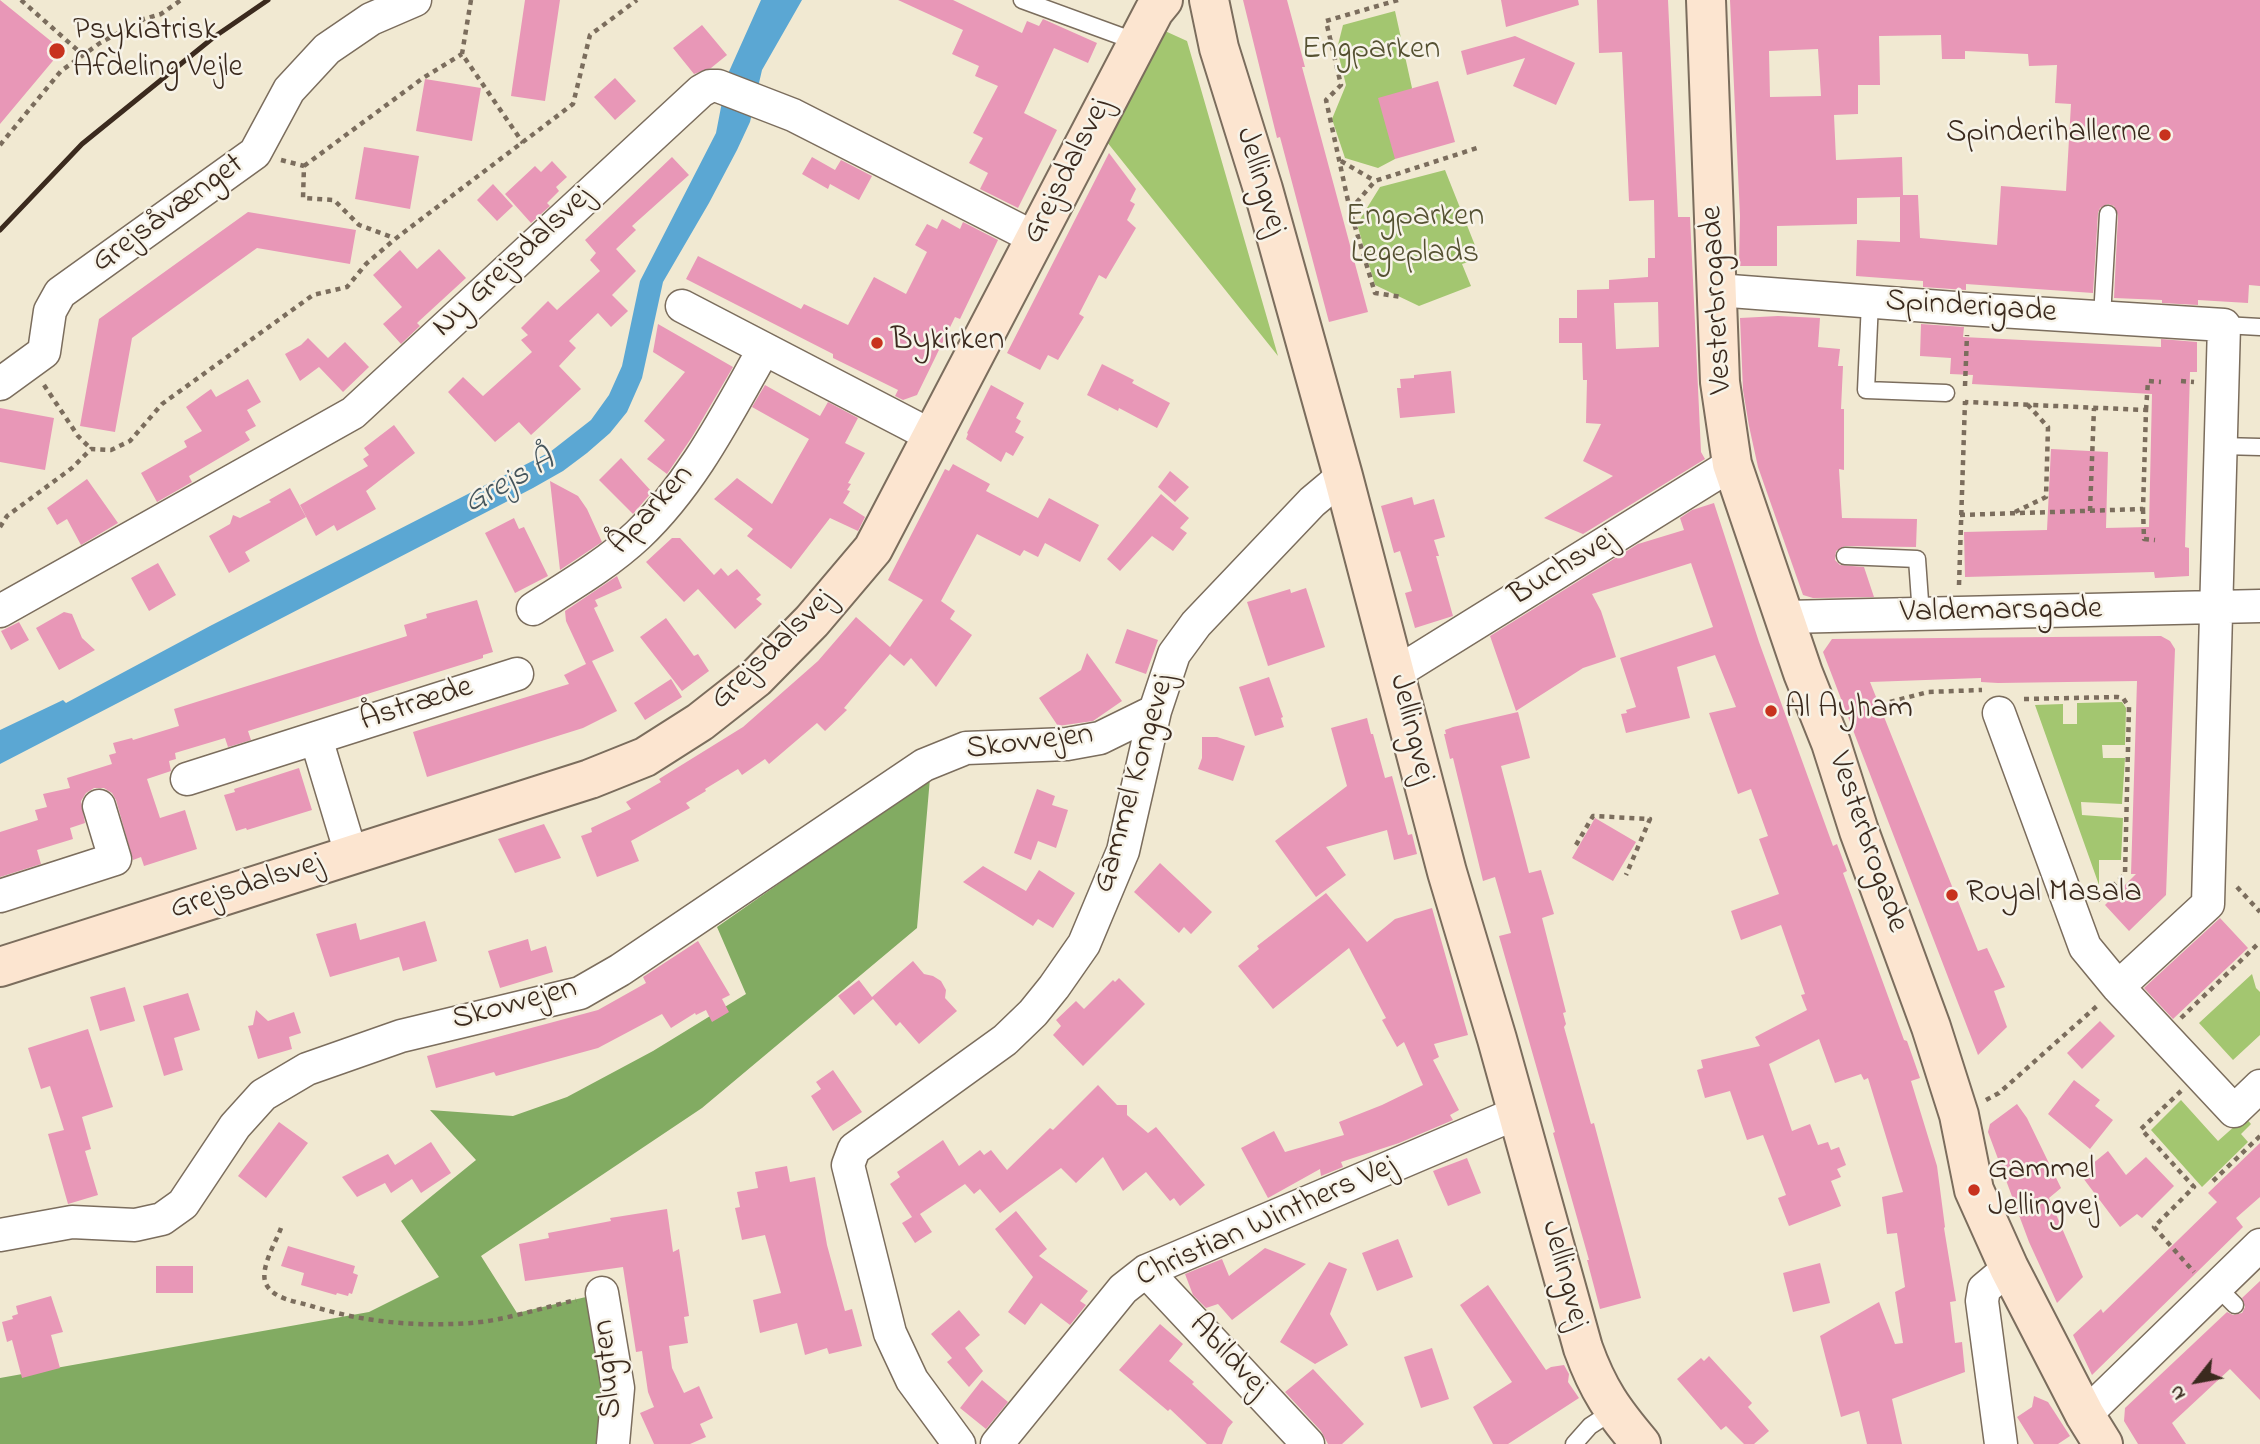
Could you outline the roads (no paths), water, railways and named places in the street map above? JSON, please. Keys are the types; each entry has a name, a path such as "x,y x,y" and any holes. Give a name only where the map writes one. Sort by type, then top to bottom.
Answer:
{"main road":[{"name":"Grejsdalsvej","path":"0,967 590,779 645,757 700,722 756,678 812,621 873,549 1154,11 1163,0"},
{"name":"Jellingvej","path":"1209,0 1219,48 1263,189 1343,476 1447,873 1583,1348 1594,1380 1613,1411 1641,1444"},
{"name":"Vesterbrogade","path":"1706,0 1720,382 1732,464 1803,673 1831,743 1859,831 1931,1027 1959,1115 1974,1190 2009,1268 2094,1430"}],"street":[{"name":"Grejsåvænget","path":"0,384 44,352 50,311 60,293 254,153 289,90 327,49 371,19 415,0"},
{"name":"Ny Grejsdalsvej","path":"0,611 353,412 701,91 710,86 718,86 758,100 827,132 1035,238"},
{"name":"Spinderigade","path":"1717,290 1968,310 2224,325"},
{"path":"682,306 932,436"},
{"path":"2118,987 2208,904 2224,325"},
{"name":"Åparken","path":"533,609 605,563 638,535 674,497 705,452 764,349"},
{"name":"Buchsvej","path":"1396,673 1732,464"},
{"name":"Gammel Kongevej","path":"960,1444 912,1380 890,1333 848,1165 854,1149 1005,1040 1033,1013 1084,944 1123,851 1155,711 1174,654 1196,624 1312,502 1343,476"},
{"name":"Valdemarsgade","path":"1786,618 2260,606"},
{"name":"Åstræde","path":"187,779 517,674"},
{"path":"2004,701 2085,947 2118,987 2234,1111 2260,1086"},
{"name":"Skovvejen","path":"0,1235 72,1222 135,1225 162,1219 183,1205 235,1126 263,1095 307,1069 401,1036 580,993 620,970 924,765 966,748 1067,744 1100,738 1155,711"},
{"path":"316,738 351,854"},
{"path":"0,896 115,859 99,806"},
{"name":"Christian Winthers Vej","path":"997,1444 1123,1289 1146,1271 1517,1113"},
{"path":"2094,1430 2222,1294 2260,1245"},
{"path":"2001,1444 1982,1301 1984,1289 2009,1268"},
{"name":"Abildvej","path":"1146,1271 1308,1444"},
{"name":"Slugten","path":"602,1293 618,1388 613,1444"}],"lane":[{"path":"1022,0 1138,42"},
{"path":"2102,317 2108,214"},
{"path":"1870,302 1866,390 1946,393"},
{"path":"2224,325 2260,327"},
{"path":"2221,446 2260,447"},
{"path":"1845,556 1917,559 1921,615"},
{"path":"1574,1444 1590,1426 1613,1411"}],"water":[{"name":"Grejs Å","path":"761,0 802,0 762,70 750,122 737,150 663,282 642,378 627,412 610,433 563,471 533,488 0,764 0,730 63,700 66,703 550,452 591,420 609,395 622,366 640,281 716,133 727,76"}],"railway":[{"path":"0,230 82,144 214,37 268,0"}],"place":[{"name":"Psykiatrisk Afdeling Vejle","path":"57,51"},
{"name":"Spinderihallerne","path":"2165,135"},
{"name":"Bykirken","path":"877,343"},
{"name":"Al Ayham","path":"1771,711"},
{"name":"Royal Masala","path":"1952,895"},
{"name":"Gammel Jellingvej","path":"1974,1190"}],"park label":[{"name":"Engparken","path":"1371,52"},
{"name":"Engparken Legeplads","path":"1415,238"}]}
